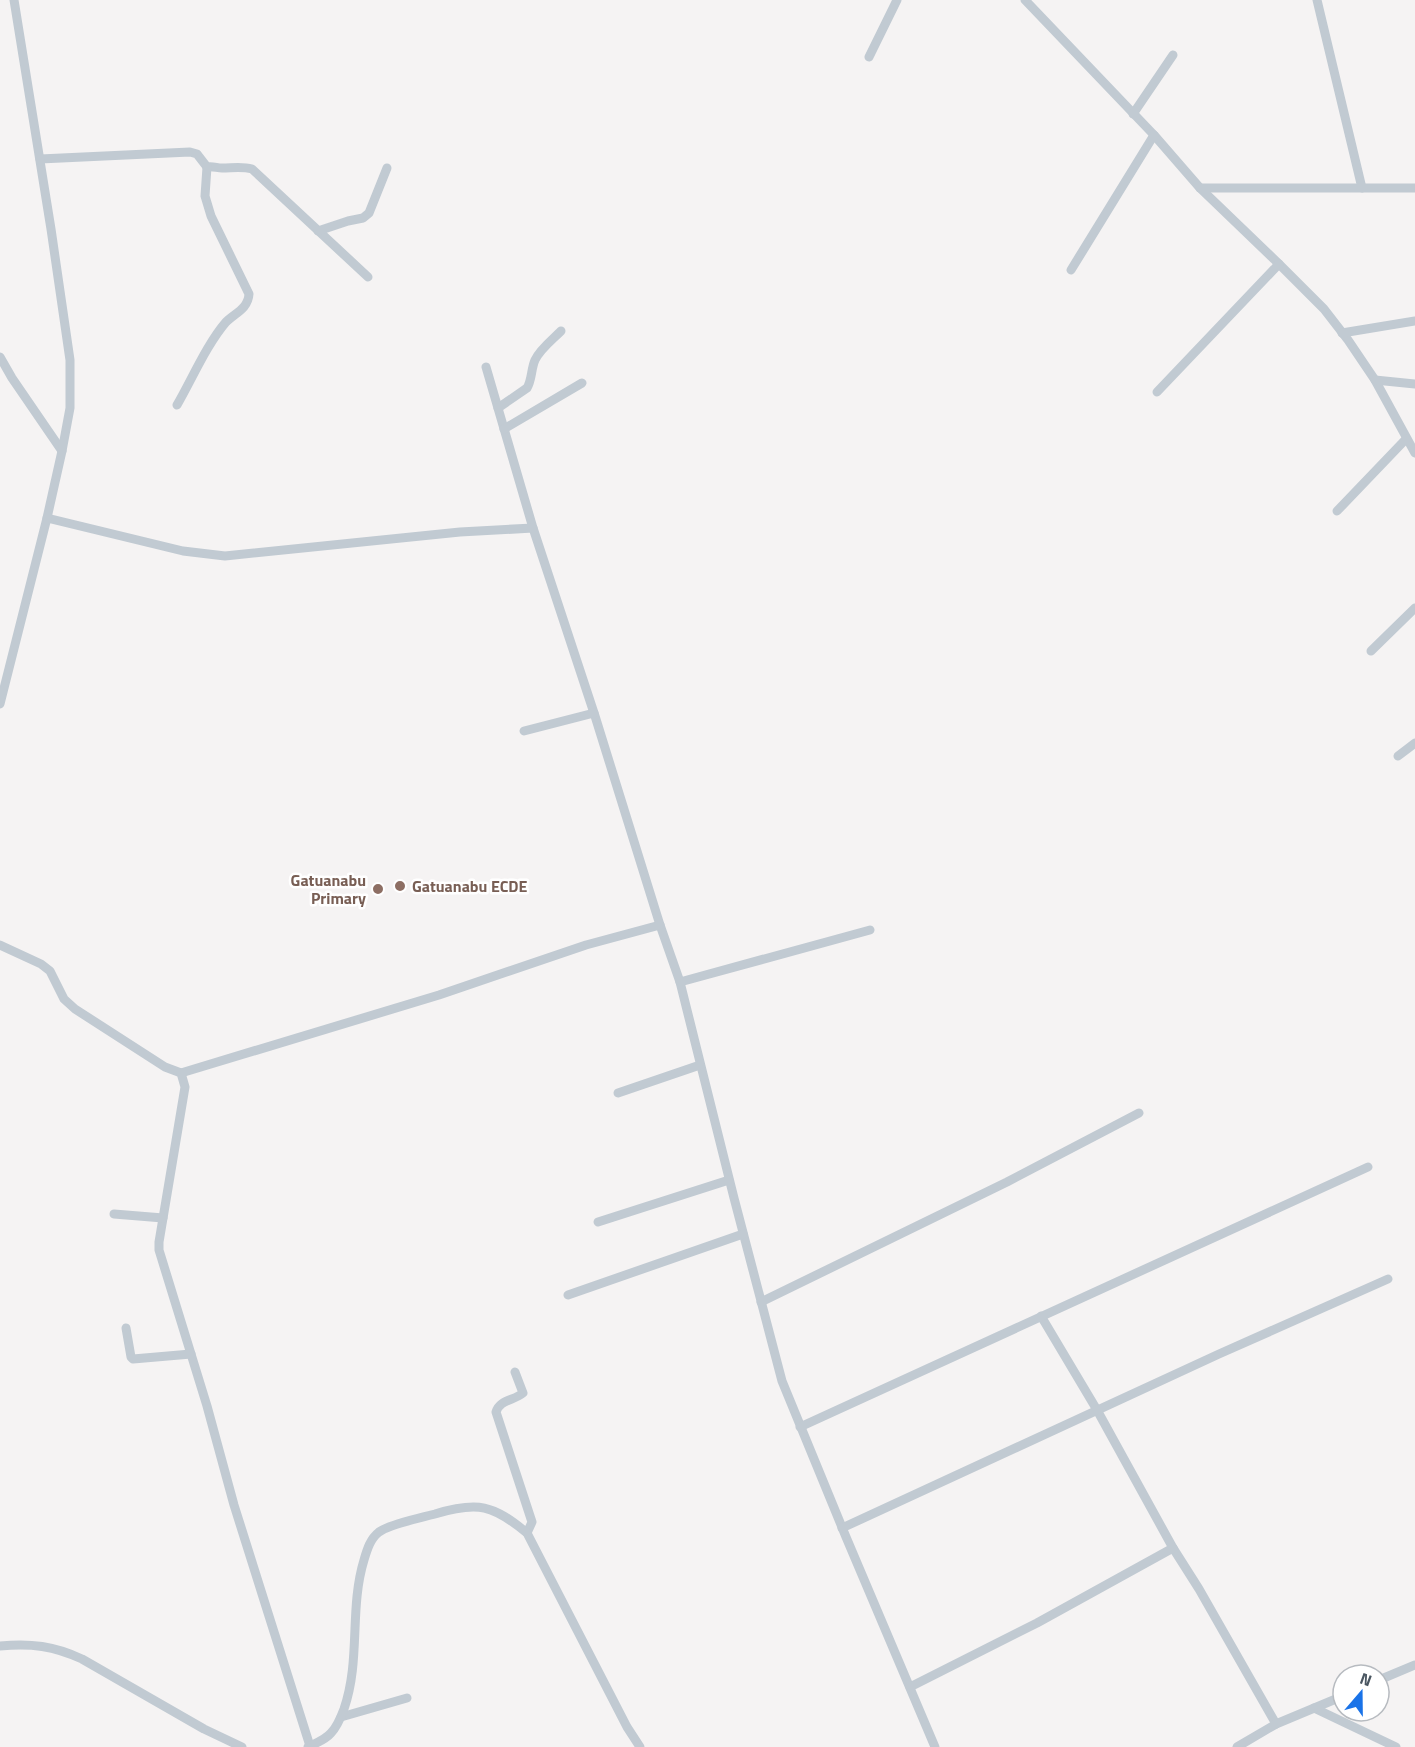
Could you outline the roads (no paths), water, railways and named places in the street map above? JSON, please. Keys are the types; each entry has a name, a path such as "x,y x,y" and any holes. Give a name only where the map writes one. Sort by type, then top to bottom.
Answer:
{"street":[{"path":"1,697 62,451 70,408 70,360 14,0"},
{"path":"869,57 897,0"},
{"path":"1025,0 1154,135 1200,188 1323,309 1375,380 1415,453"},
{"path":"1317,0 1362,188"},
{"path":"1133,114 1173,55"},
{"path":"1071,270 1154,135"},
{"path":"40,159 181,152 197,154 207,167 205,196 249,298 247,304 227,322 214,340 177,405"},
{"path":"207,167 252,170 368,277"},
{"path":"318,231 363,218 369,213 387,168"},
{"path":"1200,188 1415,188"},
{"path":"1157,392 1279,264"},
{"path":"1342,333 1415,321"},
{"path":"498,408 527,388 539,353 561,331"},
{"path":"0,357 62,451"},
{"path":"486,367 533,528 680,982 782,1381 935,1747"},
{"path":"1375,380 1415,384"},
{"path":"504,429 582,383"},
{"path":"1336,511 1406,439"},
{"path":"46,518 183,551 225,556 460,532 533,528"},
{"path":"1371,651 1415,608"},
{"path":"524,731 594,713"},
{"path":"1398,756 1415,743"},
{"path":"0,945 41,964 50,971 64,999 75,1009 165,1067 181,1073 439,995 586,945 660,925"},
{"path":"680,982 870,930"},
{"path":"618,1093 700,1065"},
{"path":"181,1073 185,1087 159,1250 234,1505 309,1747 321,1744 333,1732 347,1699 356,1649 357,1591 371,1540 379,1532 457,1507 472,1506 498,1512 527,1533 627,1727 640,1747"},
{"path":"761,1302 1007,1182 1139,1113"},
{"path":"800,1427 1368,1167"},
{"path":"598,1222 729,1180"},
{"path":"114,1214 163,1218"},
{"path":"568,1295 743,1234"},
{"path":"842,1528 1388,1279"},
{"path":"1041,1316 1276,1724"},
{"path":"126,1328 133,1359 190,1354"},
{"path":"515,1372 522,1393 498,1405 496,1412 532,1522 527,1533"},
{"path":"910,1687 1037,1623 1173,1548"},
{"path":"0,1646 24,1644 52,1647 68,1653 204,1730 242,1747"},
{"path":"1391,1675 1415,1665"},
{"path":"341,1717 407,1698"},
{"path":"1237,1747 1276,1724 1331,1701"},
{"path":"1314,1708 1396,1747"}],"place":[{"name":"Gatuanabu ECDE","path":"400,886"},
{"name":"Gatuanabu Primary","path":"378,889"}]}
